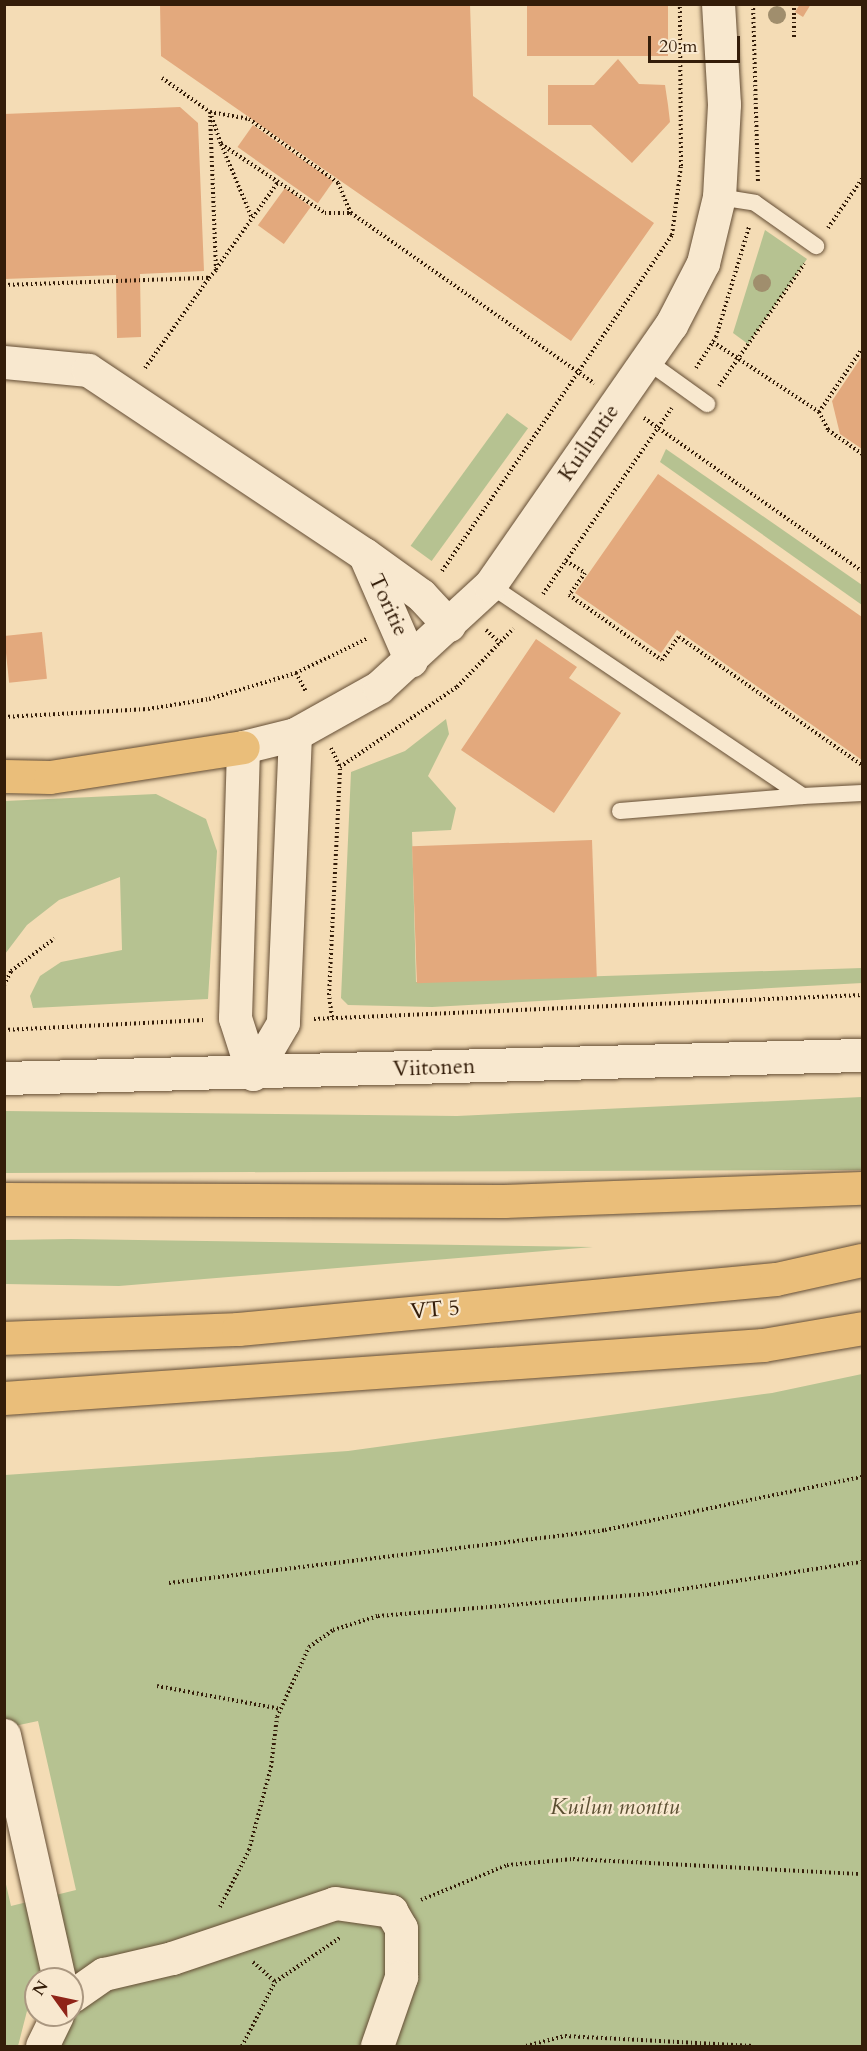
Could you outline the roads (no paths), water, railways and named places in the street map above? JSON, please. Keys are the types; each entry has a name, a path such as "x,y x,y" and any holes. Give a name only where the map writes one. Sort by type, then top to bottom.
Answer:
{"main road":[{"path":"4,776 50,777 243,747"},
{"path":"4,1199 504,1201 862,1188"},
{"name":"VT 5","path":"4,1338 249,1328 776,1279 862,1260"},
{"path":"4,1398 763,1345 862,1328"}],"street":[{"name":"Kuiluntie","path":"243,747 295,734 321,723 411,661 449,626 490,585 647,361 703,263 719,197 723,104 718,4"},
{"path":"4,362 88,370 364,554"},
{"name":"Toritie","path":"364,554 421,595 449,626"},
{"name":"Toritie","path":"364,554 397,620 411,661"},
{"path":"253,1074 283,1023 295,734"},
{"path":"243,747 235,1018 253,1074"},
{"name":"Viitonen","path":"4,1078 253,1074 862,1055"},
{"path":"4,1735 56,1967"},
{"path":"84,1988 104,1974 172,1958 335,1903 391,1911 401,1928 401,1977 377,2046"},
{"path":"42,2046 51,2027"}],"lane":[{"path":"719,197 755,203 816,246"},
{"path":"647,361 707,404"},
{"path":"490,585 803,796"},
{"path":"620,811 862,793"}],"park label":[{"name":"Kuilun monttu","path":"615,1808"}]}
